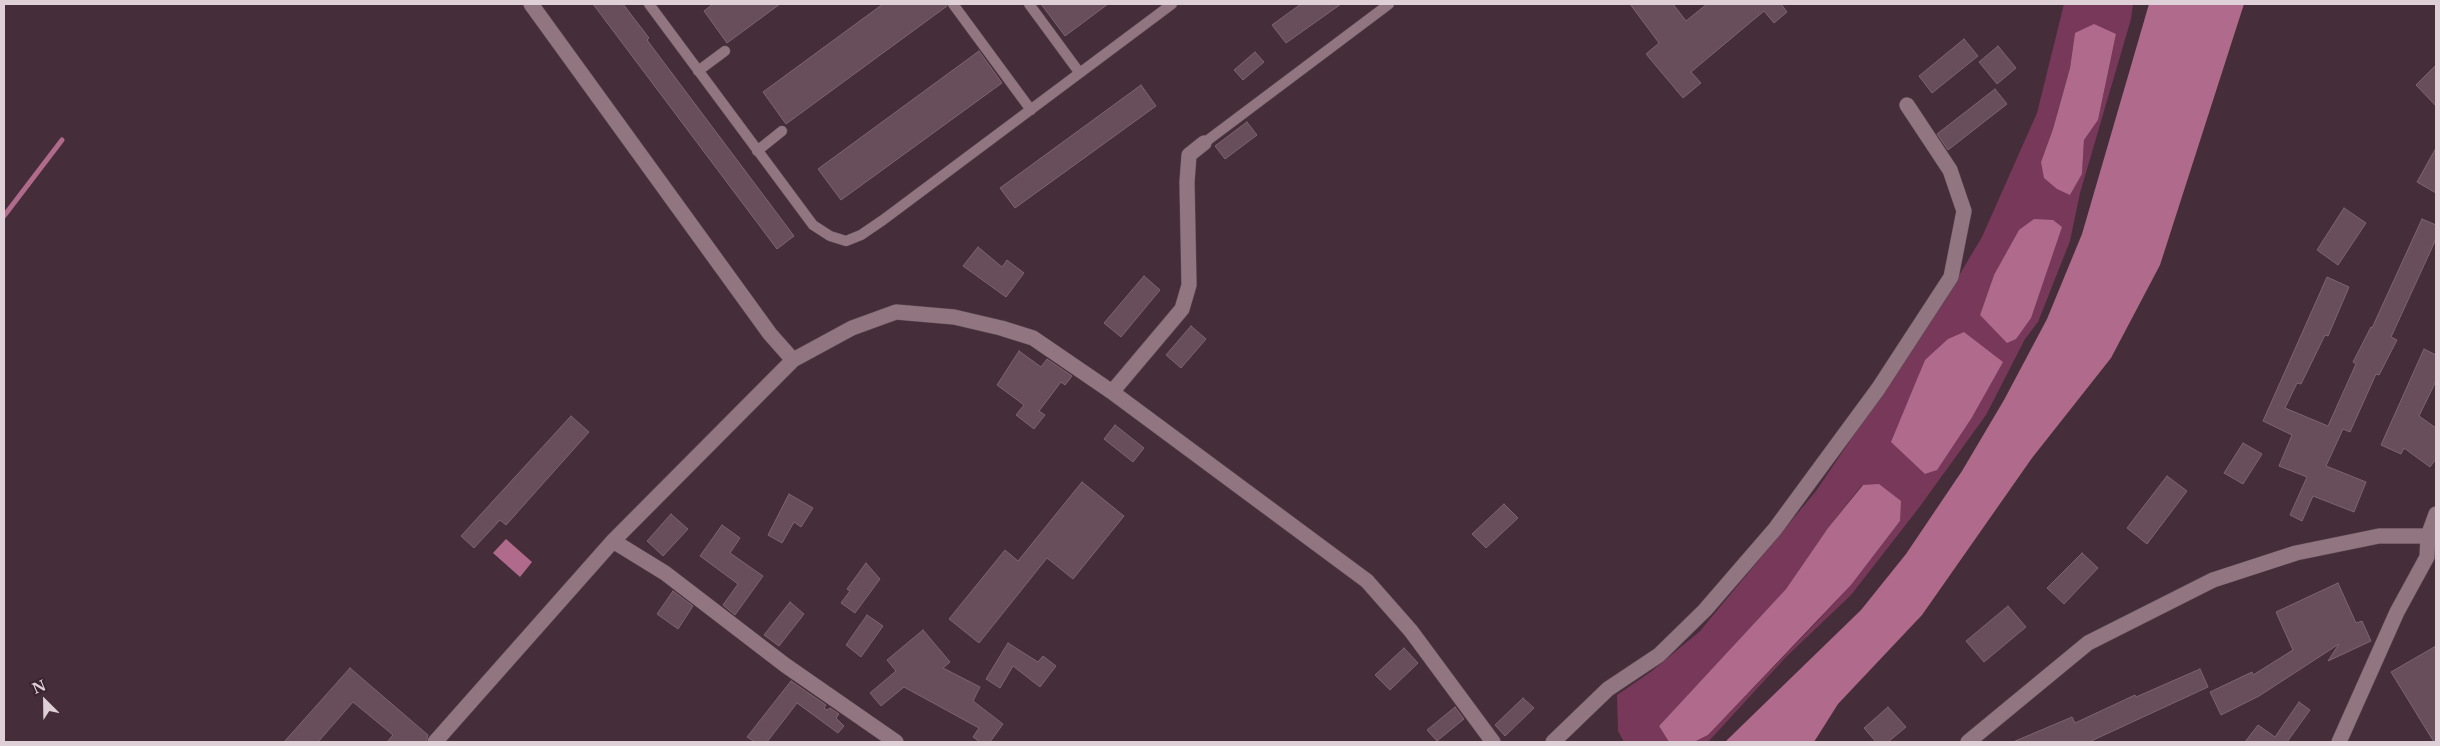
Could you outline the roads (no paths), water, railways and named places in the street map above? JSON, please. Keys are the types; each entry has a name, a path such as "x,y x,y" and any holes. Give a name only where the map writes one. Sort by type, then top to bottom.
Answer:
{"street":[{"path":"532,4 764,326 793,360"},
{"path":"1553,742 1608,689 1659,655 1705,610 1775,528 1878,389 1951,277 1964,211 1950,170 1907,106"},
{"path":"1112,392 1182,309 1189,285 1187,182 1189,155 1204,142"},
{"path":"435,742 613,541 793,360 852,328 896,312 954,317 1033,338 1112,392 1367,581 1411,631 1493,742"},
{"path":"2339,742 2396,612 2432,561 2432,536 2436,514"},
{"path":"1968,742 2088,643 2214,580 2296,553 2379,536 2432,536"},
{"path":"613,541 665,573 785,666 896,742"}],"lane":[{"path":"649,4 813,225 830,236 846,241 861,235 884,220 1172,4"},
{"path":"953,4 1031,110"},
{"path":"1029,4 1079,72"},
{"path":"1204,142 1389,4"},
{"path":"698,71 725,51"},
{"path":"757,150 782,131"}],"waterway":[{"path":"4,216 62,140"}]}
